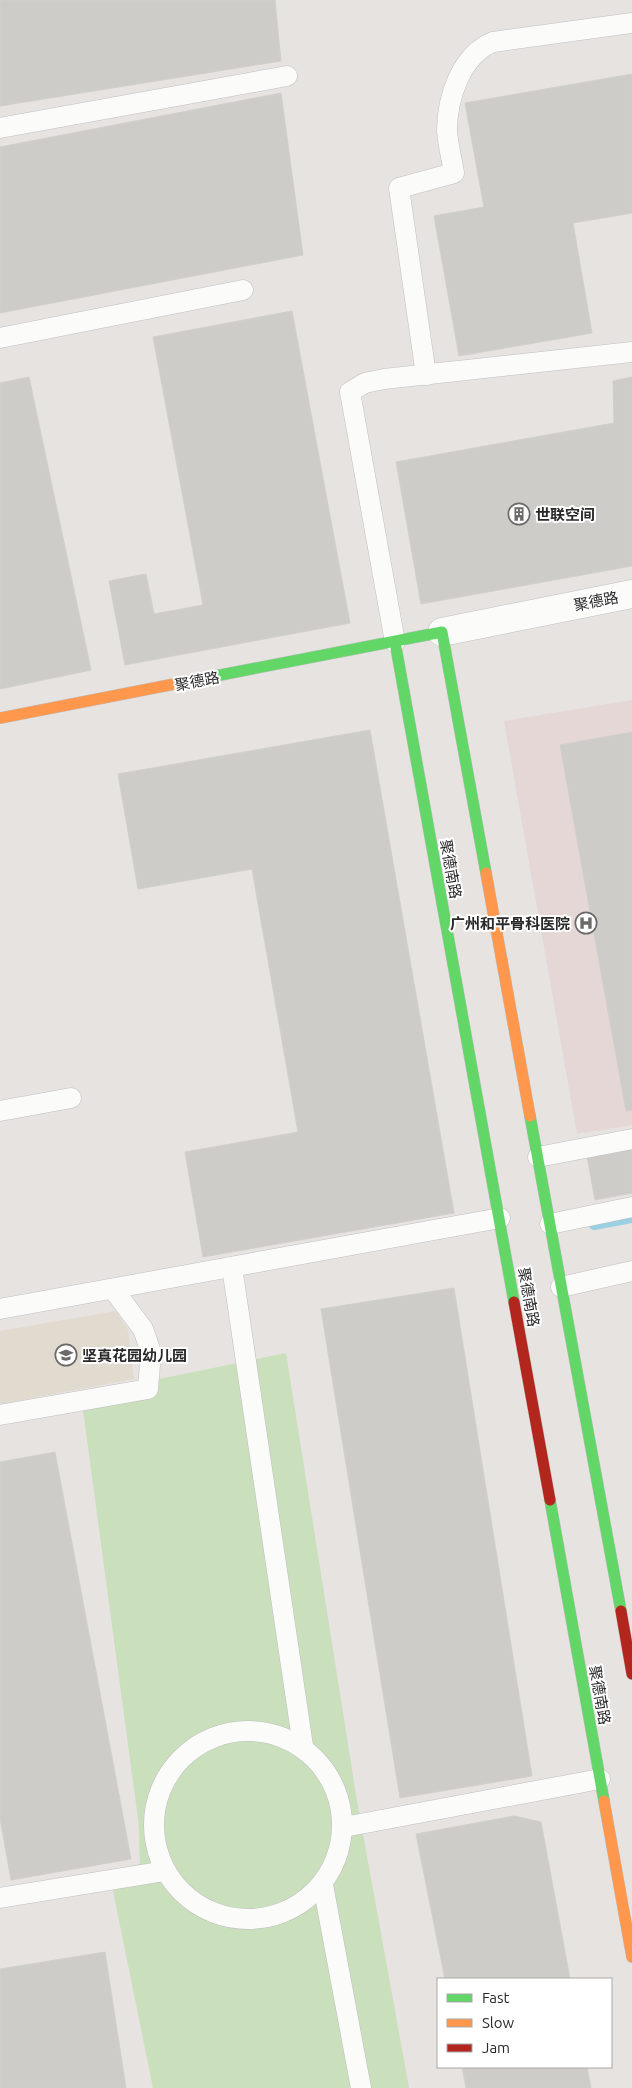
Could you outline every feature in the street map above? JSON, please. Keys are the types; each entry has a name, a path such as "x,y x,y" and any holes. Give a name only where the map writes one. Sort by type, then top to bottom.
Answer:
{"street":[{"name":"聚德路","path":"0,718 632,594"},
{"path":"442,632 632,1674"},
{"name":"聚德南路","path":"395,642 632,1957"}],"lane":[{"path":"426,375 399,188 454,174 447,131 450,107 465,65 482,46 493,42 632,23"},
{"path":"0,128 287,76"},
{"path":"0,338 243,290"},
{"path":"395,642 350,392 365,383 632,352"},
{"path":"0,1111 71,1098"},
{"path":"538,1156 632,1139"},
{"path":"550,1224 632,1207"},
{"path":"0,1308 500,1218"},
{"path":"232,1267 303,1746"},
{"path":"561,1287 632,1271"},
{"path":"0,1415 148,1389 151,1352 143,1329 113,1289"},
{"path":"243,1729 274,1733 303,1746 325,1768 339,1796 344,1827 338,1857 322,1885 300,1905 271,1918 240,1920 210,1912 184,1895 165,1871 154,1840 155,1809 165,1778 185,1753 212,1736 243,1729"},
{"path":"344,1827 600,1780"},
{"path":"0,1898 165,1871"},
{"path":"322,1885 361,2088"}],"shaded area":[{"name":"广州和平骨科医院","path":"632,700 632,1125 577,1134 504,721"},
{"name":"坚真花园幼儿园","path":"116,1311 128,1330 134,1379 0,1404 0,1331"}],"green space":[{"path":"286,1353 357,1801 409,2088 153,2088 109,1871 140,1864 139,1826 81,1395"}],"building":[{"path":"0,0 275,0 281,61 0,106"},
{"path":"632,74 632,213 573,223 592,333 459,356 434,216 484,207 465,103"},
{"path":"281,93 303,255 0,313 0,147"},
{"path":"292,311 350,623 125,665 109,581 146,574 154,614 203,605 153,337"},
{"path":"29,377 91,670 0,689 0,383"},
{"name":"世联空间","path":"632,377 632,566 421,604 396,462 614,423 613,381"},
{"path":"370,730 454,1213 203,1257 185,1152 298,1132 252,869 138,889 118,774"},
{"path":"632,732 632,1110 626,1111 560,745"},
{"path":"632,1148 632,1193 595,1200 587,1156"},
{"path":"454,1288 532,1776 400,1798 321,1309"},
{"path":"55,1452 131,1859 11,1880 0,1818 0,1462"},
{"path":"514,1816 541,1822 570,1978 445,1978 416,1834"},
{"path":"105,1952 126,2088 0,2088 0,1969"},
{"path":"462,2068 587,2068 591,2088 466,2088"}],"waterway":[{"path":"594,1225 632,1218"}],"traffic: fast":[{"path":"205,678 442,632 486,873"},
{"path":"395,642 514,1302"},
{"path":"530,1116 621,1611"},
{"path":"550,1500 604,1801"}],"traffic: slow":[{"path":"0,718 205,678"},
{"path":"486,873 530,1116"},
{"path":"604,1801 632,1957"}],"traffic: jam":[{"path":"514,1302 550,1500"},
{"path":"621,1611 632,1674"}],"place":[{"name":"世联空间","path":"519,514"},
{"name":"广州和平骨科医院","path":"586,923"},
{"name":"坚真花园幼儿园","path":"66,1355"}]}
